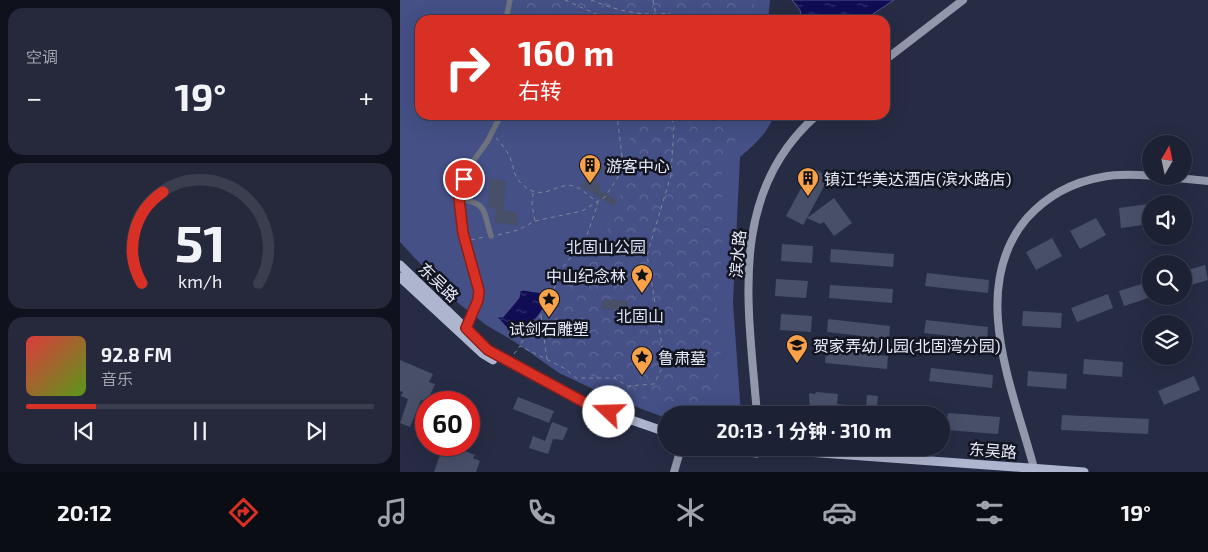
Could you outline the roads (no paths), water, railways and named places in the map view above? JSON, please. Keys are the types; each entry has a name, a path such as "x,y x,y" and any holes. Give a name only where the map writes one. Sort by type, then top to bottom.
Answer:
{"main road":[{"name":"东吴路","path":"400,265 488,350 591,406 658,429"},
{"name":"东吴路","path":"400,277 483,354 588,411 658,435"},
{"name":"东吴路","path":"834,456 1010,472"},
{"name":"东吴路","path":"850,456 1084,472"}],"street":[{"path":"507,15 510,0"},
{"path":"890,56 963,0"},
{"path":"466,328 478,300 479,291 466,241 459,199 467,170 498,120"},
{"name":"滨水路","path":"756,406 748,307 750,240 756,211 768,181 789,145 812,120"},
{"path":"1035,470 1004,358 998,326 998,283 1014,234 1039,205 1068,186 1103,176 1142,176 1208,181"},
{"path":"459,199 476,201 482,206 491,236"},
{"path":"674,472 679,456"}],"water":[{"path":"792,0 894,0 872,15 801,15 800,10"},
{"path":"520,291 543,293 545,306 528,330 520,322 516,328 510,331 497,317 503,317 519,298"}],"place":[{"name":"游客中心","path":"590,184"},
{"name":"镇江华美达酒店(滨水路店)","path":"808,197"},
{"name":"中山纪念林","path":"642,294"},
{"name":"试剑石雕塑","path":"549,318"},
{"name":"贺家弄幼儿园(北固湾分园)","path":"797,364"},
{"name":"鲁肃墓","path":"642,376"}],"park label":[{"name":"北固山公园","path":"606,246"},
{"name":"北固山","path":"640,315"}]}
